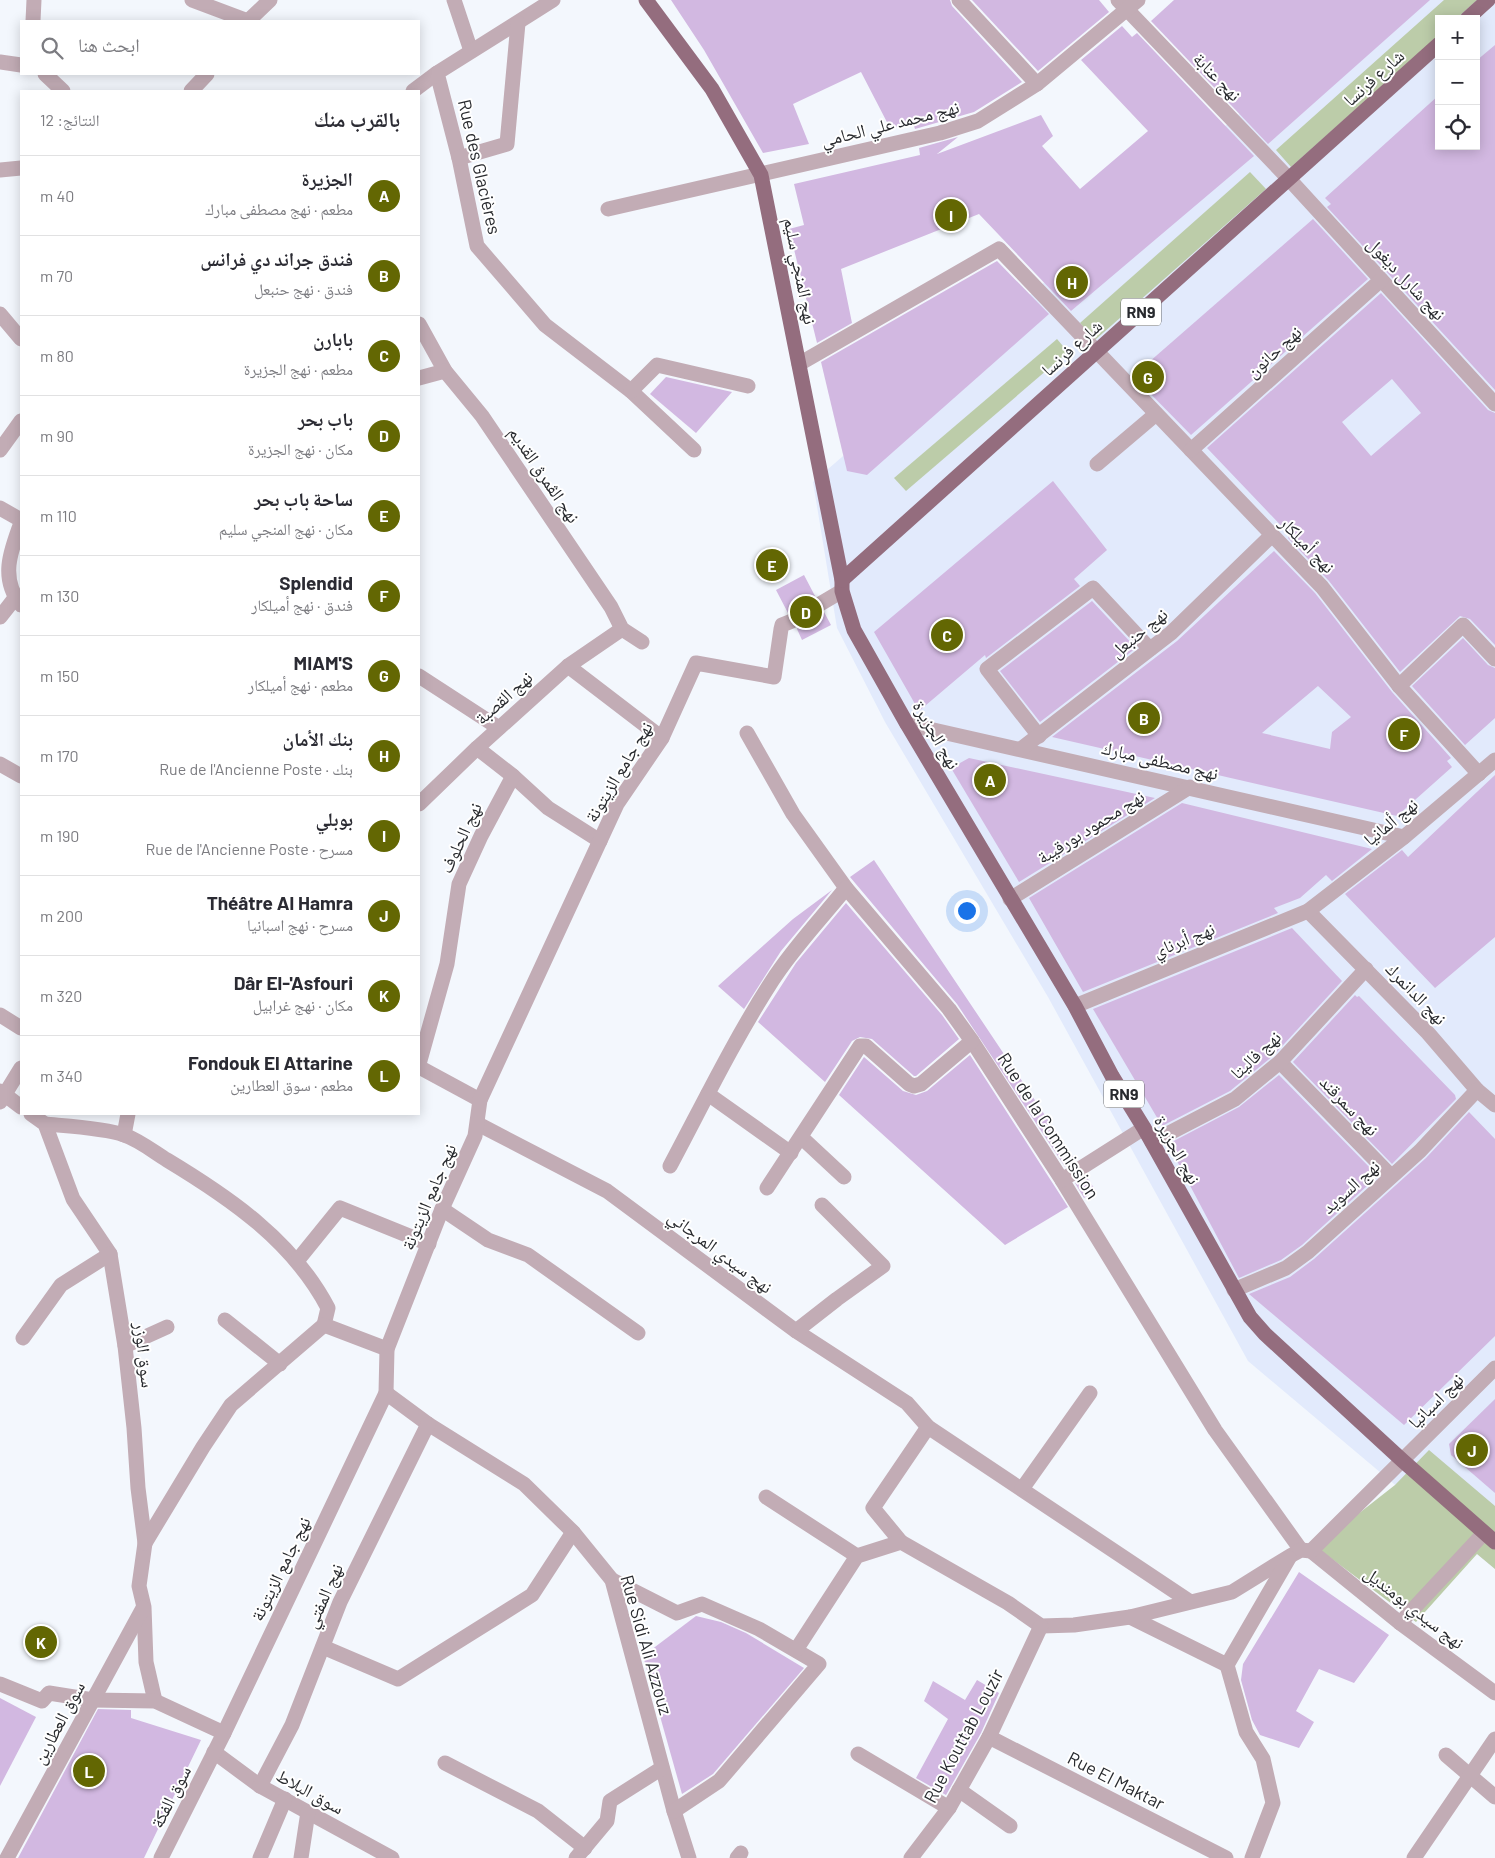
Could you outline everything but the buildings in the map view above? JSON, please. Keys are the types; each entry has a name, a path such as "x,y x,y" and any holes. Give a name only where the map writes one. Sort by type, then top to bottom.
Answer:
{"main road":[{"name":"نهج المنجي سليم","path":"646,0 712,89 761,175 842,585"},
{"path":"1471,15 1488,0"},
{"name":"شارع فرنسا","path":"842,585 1096,352 1435,48"},
{"name":"نهج الجزيرة","path":"842,585 854,630 907,724 1075,1006 1112,1076 1144,1128 1250,1317 1265,1334 1489,1537"}],"street":[{"path":"34,0 34,20"},
{"path":"192,0 245,20"},
{"path":"249,20 270,0"},
{"path":"454,0 471,51"},
{"path":"414,90 437,73 518,24 553,0"},
{"path":"959,0 1037,84"},
{"name":"نهج محمد علي الحامي","path":"608,209 761,175 950,130 978,121 1037,84 1127,3"},
{"name":"نهج عنابة","path":"1127,3 1289,180"},
{"path":"459,158 508,144 518,24"},
{"path":"0,62 20,65"},
{"name":"Rue des Glacières","path":"437,73 459,158 477,246 545,325 632,391 694,450"},
{"path":"46,75 62,90"},
{"path":"192,90 206,75"},
{"path":"0,170 20,168"},
{"name":"نهج شارل ديغول","path":"1289,180 1495,404"},
{"name":"نهج أميلكار","path":"799,364 999,249 1322,587 1399,686 1479,774"},
{"name":"نهج حانون","path":"1192,450 1381,280"},
{"path":"0,314 20,339"},
{"name":"نهج الڨمرڨ القديم","path":"420,326 445,371 482,416 611,607 622,629"},
{"path":"632,391 657,365 748,386"},
{"path":"420,378 445,371"},
{"path":"1097,464 1156,414"},
{"path":"0,450 20,422"},
{"path":"0,508 20,520"},
{"path":"0,616 18,602 6,574 9,555 20,524"},
{"name":"نهج حنبعل","path":"1021,749 1171,633 1272,535"},
{"path":"820,604 842,585"},
{"path":"1039,736 987,669 1093,588 1150,649"},
{"name":"نهج جامع الزيتونة","path":"214,1752 386,1393 387,1349 430,1244 442,1209 475,1136 480,1100 617,804 662,738 696,663 774,677 782,625 792,621"},
{"path":"1399,686 1463,625 1495,659"},
{"path":"622,629 642,642"},
{"name":"نهج القصبة","path":"420,803 477,748 568,666 622,629"},
{"path":"568,666 662,738"},
{"path":"420,677 499,728"},
{"name":"نهج مصطفى مبارك","path":"907,724 1404,837"},
{"name":"Rue de la Commission","path":"747,733 792,814 846,888 949,1009 972,1041 1062,1180 1215,1430 1301,1552"},
{"path":"477,748 513,776 548,808 600,841"},
{"name":"نهج ألمانيا","path":"1308,911 1404,837 1495,760"},
{"path":"0,764 20,775"},
{"name":"نهج الحلوف","path":"420,1062 447,964 459,884 481,836 513,776"},
{"name":"نهج محمود بورقيبة","path":"1010,899 1190,787"},
{"path":"670,1166 772,981 786,960 846,888"},
{"name":"نهج الدانمرك","path":"1308,911 1428,1033 1477,1090 1495,1105"},
{"name":"نهج أبرناي","path":"1075,1006 1308,911"},
{"name":"نهج فاليتا","path":"1152,1142 1235,1099 1280,1062 1366,969"},
{"path":"0,1015 20,1027"},
{"path":"767,1188 860,1046 866,1046 909,1084 914,1086 921,1084 972,1041"},
{"name":"نهج سمرقند","path":"1280,1062 1391,1176"},
{"path":"420,1067 480,1100"},
{"path":"20,1069 2,1096 20,1106"},
{"name":"نهج السويد","path":"1234,1290 1286,1268 1308,1252 1441,1130 1477,1090"},
{"path":"708,1094 791,1152"},
{"path":"32,1115 45,1124 124,1135 213,1188 246,1211 297,1261 316,1284 328,1308 324,1325 231,1405 203,1447 145,1543"},
{"path":"124,1135 128,1115"},
{"name":"سوق الوزر","path":"45,1124 73,1199 110,1254 125,1346 134,1428 138,1488 145,1543 140,1586 144,1607 146,1662 155,1701"},
{"name":"نهج سيدي المرجاني","path":"478,1124 607,1191 796,1331 907,1403 928,1427 1189,1601"},
{"path":"1062,1180 1144,1128"},
{"path":"801,1137 844,1177"},
{"path":"796,1331 883,1266 822,1205"},
{"path":"297,1261 340,1208 430,1244"},
{"path":"442,1209 488,1240 528,1255 638,1333"},
{"path":"23,1338 61,1285 110,1254"},
{"path":"225,1320 280,1364"},
{"path":"324,1325 387,1349"},
{"path":"125,1346 167,1327"},
{"name":"نهج اسبانيا","path":"1301,1552 1403,1461 1495,1368"},
{"name":"Rue Sidi Ali Azzouz","path":"386,1393 428,1424 524,1484 574,1532 612,1580 662,1768 689,1858"},
{"path":"1022,1489 1090,1393"},
{"name":"نهج المفتي","path":"260,1786 292,1726 340,1602 428,1424"},
{"path":"928,1427 873,1508 901,1542 1008,1603 1040,1626 1074,1625 1130,1617 1232,1592 1301,1552"},
{"path":"766,1497 857,1556"},
{"path":"323,1647 398,1679 532,1595 574,1532"},
{"path":"1400,1623 1489,1537"},
{"path":"796,1650 857,1556 901,1542"},
{"path":"1252,1858 1273,1802 1263,1759 1246,1732 1228,1665 1301,1552"},
{"name":"نهج سيدي بومنديل","path":"1301,1552 1495,1694"},
{"path":"612,1580 677,1613 702,1604 759,1629 819,1664 719,1781 674,1811"},
{"name":"سوق العطارين","path":"7,1858 144,1607"},
{"path":"1130,1617 1228,1665"},
{"name":"Rue Kouttab Louzir","path":"911,1858 949,1808 989,1737 1040,1626"},
{"path":"0,1684 42,1701 49,1693 93,1700 155,1701 224,1733"},
{"name":"Rue El Maktar","path":"989,1737 1218,1856"},
{"path":"1414,1858 1495,1739"},
{"name":"سوق البلاط","path":"214,1752 260,1786 392,1858"},
{"name":"سوق الفكة","path":"161,1858 214,1752"},
{"path":"858,1754 949,1808"},
{"path":"1446,1755 1495,1797"},
{"path":"444,1763 538,1811 581,1853 607,1821 610,1801 662,1768"},
{"path":"959,1790 1010,1826"},
{"path":"260,1858 285,1799"},
{"path":"301,1858 308,1812"}],"shaded area":[{"path":"1371,0 1495,0 1495,1569 1248,1361 1048,997 885,722 837,628 813,482"}],"green space":[{"path":"1444,0 1477,0 1460,15 1435,15 1435,39 1291,167 1276,150"},
{"path":"1250,172 1266,189 1095,340 1080,323"},
{"path":"1057,339 1068,352 906,491 894,478"},
{"path":"1429,1450 1495,1506 1495,1569 1477,1554 1416,1622 1316,1547 1395,1485"}],"tunnel":[{"path":"792,621 820,604"}],"place":[{"name":"بوبلي","path":"951,215"},
{"name":"بنك الأمان","path":"1072,282"},
{"name":"MIAM'S","path":"1148,377"},
{"name":"ساحة باب بحر","path":"772,565"},
{"name":"باب بحر","path":"806,612"},
{"name":"بابارن","path":"947,635"},
{"name":"فندق جراند دي فرانس","path":"1144,718"},
{"name":"Splendid","path":"1404,734"},
{"name":"الجزيرة","path":"990,780"},
{"name":"Théâtre Al Hamra","path":"1472,1450"},
{"name":"Dâr El-'Asfouri","path":"41,1642"},
{"name":"Fondouk El Attarine","path":"89,1771"}]}
